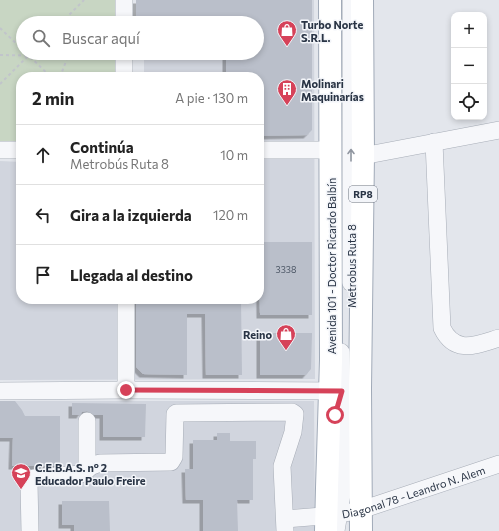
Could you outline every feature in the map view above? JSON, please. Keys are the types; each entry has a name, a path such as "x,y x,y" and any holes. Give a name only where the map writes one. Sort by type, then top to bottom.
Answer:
{"main road":[{"name":"Avenida 101 - Doctor Ricardo Balbín","path":"330,0 331,360 346,390 339,519"},
{"name":"Avenida 101 - Doctor Ricardo Balbín","path":"339,519 346,390 363,154 362,0"},
{"name":"Avenida 101 - Doctor Ricardo Balbín","path":"339,519 361,531"}],"street":[{"path":"124,0 124,16"},
{"name":"Metrobus Ruta 8","path":"337,0 346,390"},
{"name":"Metrobus Ruta 8","path":"346,390 351,0"},
{"path":"124,60 124,72"},
{"path":"363,154 373,154 499,130"},
{"path":"434,142 442,328 447,337 453,343 463,345 475,346 499,338"},
{"path":"0,150 16,150"},
{"path":"264,150 331,150"},
{"path":"126,304 126,390"},
{"path":"0,391 346,390"},
{"path":"30,531 31,480 34,478 81,474 92,466 100,463 171,462 174,457 175,414 178,412 292,412 295,414 293,432 282,466 285,525"},
{"path":"87,421 87,470"},
{"name":"Diagonal 78 - Leandro N. Alem","path":"285,525 339,519 499,464"},
{"path":"339,519 344,531"}],"path":[{"path":"68,16 84,0"},
{"path":"0,28 16,43"},
{"path":"0,55 16,54"},
{"path":"0,84 22,60"},
{"path":"34,60 45,72"},
{"path":"62,72 66,60"}],"shaded area":[{"path":"136,0 314,0 315,379 0,380 0,161 16,162 16,304 264,304 264,72 144,72 144,60 264,60 264,16 136,16"},
{"path":"0,401 314,401 315,531 0,531"}],"green space":[{"path":"0,0 115,0 116,16 16,16 16,60 116,60 116,72 16,72 16,142 0,141"}],"building":[{"path":"136,0 312,0 312,130 307,135 264,136 264,72 226,72 226,60 264,60 264,16 136,16"},
{"path":"264,242 312,242 312,315 260,315 260,304 264,304"},
{"path":"136,304 241,304 242,375 206,375 205,314 187,314 187,375 143,374 136,367"},
{"name":"Reino","path":"260,333 312,333 311,369 306,375 260,375"},
{"path":"0,401 15,401 25,416 60,416 60,466 12,466 13,438 0,438"},
{"path":"72,403 146,404 145,437 103,437 103,415 94,415 87,411 82,412 80,415 72,415"},
{"path":"217,433 230,433 230,441 256,441 256,459 253,459 253,500 237,500 238,531 203,531 203,500 186,500 185,469 193,469 193,440 217,440"},
{"path":"62,501 109,501 110,531 74,531 74,525 62,525"}],"place":[{"name":"Turbo Norte S.R.L.","path":"287,47"},
{"name":"Molinari Maquinarías","path":"287,106"},
{"name":"Reino","path":"286,351"},
{"name":"C.E.B.A.S. nº 2 Educador Paulo Freire","path":"21,490"}],"route":[{"path":"126,390 342,391 335,415"}]}
